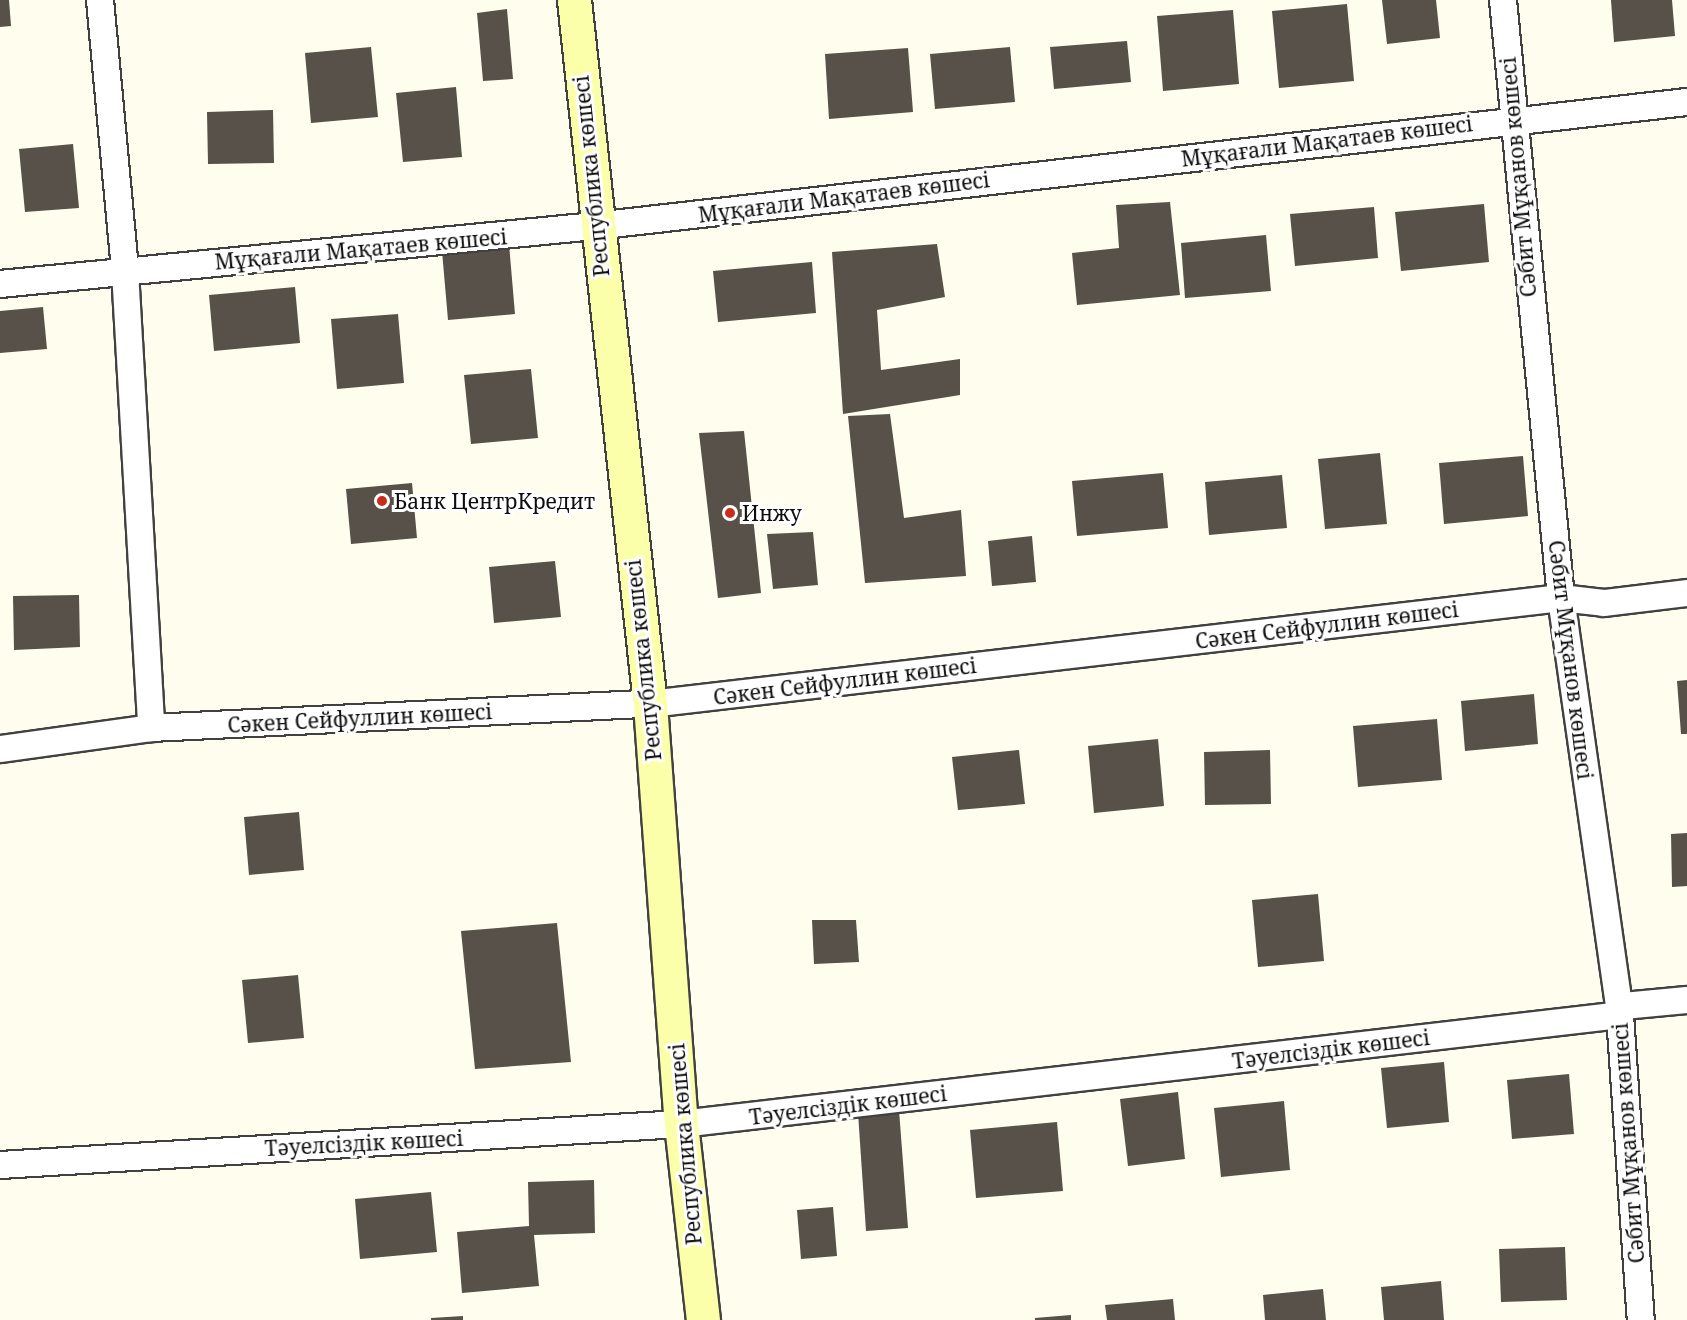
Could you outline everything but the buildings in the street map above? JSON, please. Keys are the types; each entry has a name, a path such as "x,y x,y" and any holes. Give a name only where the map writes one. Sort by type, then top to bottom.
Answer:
{"street":[{"path":"100,0 125,271 151,728"},
{"name":"Республика көшесі","path":"574,0 595,226 650,704 681,1125 703,1320"},
{"name":"Сәбит Мұқанов көшесі","path":"1503,0 1511,120 1561,598 1620,1015 1641,1320"},
{"name":"Мұқағали Мақатаев көшесі","path":"0,284 595,226 1511,120 1687,102"},
{"name":"Сәкен Сейфуллин көшесі","path":"0,749 151,728 650,704 1561,598 1605,603 1687,593"},
{"name":"Тәуелсіздік көшесі","path":"0,1165 681,1125 1620,1015 1623,1006 1687,1000"}],"place":[{"name":"Банк ЦентрКредит","path":"382,501"},
{"name":"Инжу","path":"730,513"}]}
